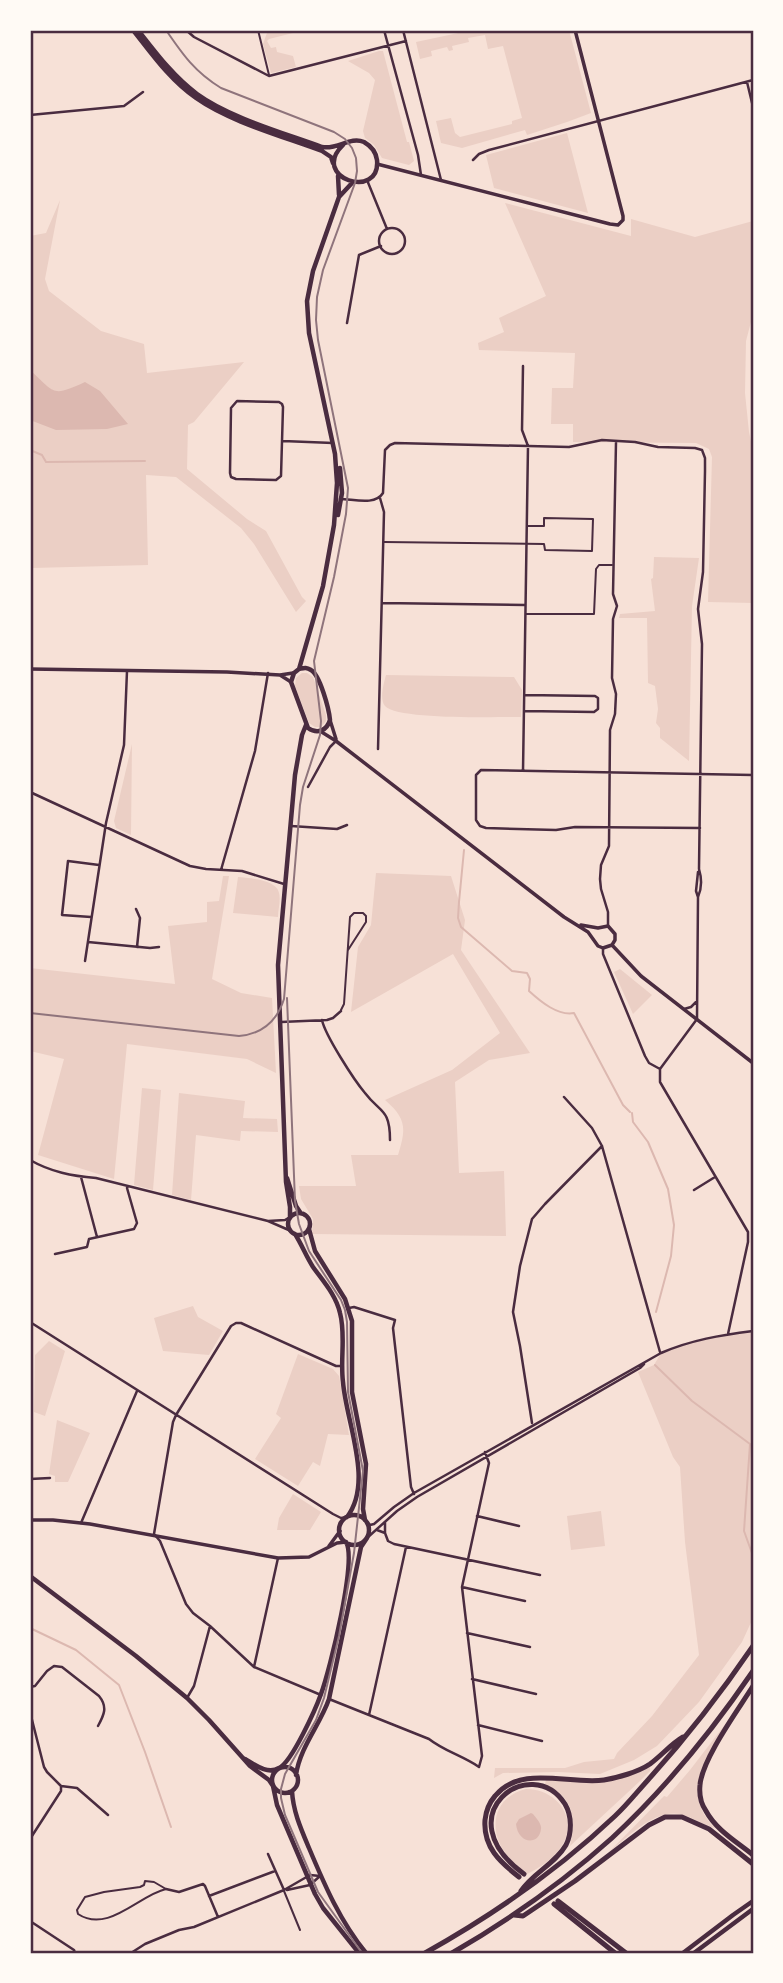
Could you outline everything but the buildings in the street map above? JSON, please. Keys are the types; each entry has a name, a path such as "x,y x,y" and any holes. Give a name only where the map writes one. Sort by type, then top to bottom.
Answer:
{"highway":[{"path":"425,1953 468,1929 520,1893 562,1862 616,1815 686,1736 732,1678 753,1646"},
{"path":"452,1953 514,1915 597,1850 657,1791 702,1740 753,1671"},
{"path":"753,1686 705,1765 699,1793 714,1823 753,1855"},
{"path":"520,1893 528,1880 556,1858 566,1845 571,1831 568,1809 561,1798 550,1790 538,1785 523,1785 501,1798 493,1809 491,1825 494,1840 500,1853 522,1875 500,1862 492,1852 484,1828 489,1804 505,1786 532,1777 603,1780 648,1765 686,1736"},
{"path":"514,1915 523,1916 649,1825 665,1817 682,1817 709,1829 753,1864"},
{"path":"615,1953 556,1902 626,1953"}],"main road":[{"path":"133,30 172,78 197,99 224,114 322,151 331,157 340,181 339,197 313,271 307,301 309,333 341,477 339,499 321,596 299,669 294,673 291,682 306,725 310,730 320,731 328,726 330,720 317,676 309,670 299,669"},
{"path":"138,30 175,75 213,104 322,147 330,149 353,141 364,142 374,151 377,163 374,173 367,180 352,183 337,172"},
{"path":"335,166 336,154 343,145"},
{"path":"339,197 352,183"},
{"path":"306,648 309,670"},
{"path":"306,725 295,775 277,986 281,1022 290,1217 288,1224 337,1302 342,1321 344,1393 359,1471 353,1507 342,1523 340,1535 350,1545 360,1544 367,1538"},
{"path":"302,744 310,730"},
{"path":"30,1576 187,1698 250,1766 273,1786 283,1793 292,1791 296,1786 296,1775 303,1753 329,1699 361,1547 369,1529 363,1509 366,1464 352,1392 353,1336 349,1308 315,1251 309,1219 296,1206 286,1175"},
{"path":"290,1217 301,1212"},
{"path":"293,1233 302,1234 309,1229"},
{"path":"347,1517 357,1516 365,1520"},
{"path":"346,1542 349,1552 344,1596 321,1695 294,1749 273,1774 273,1786 310,1885 323,1908 359,1953"},
{"path":"242,1756 262,1769 271,1771 288,1768 296,1775"},
{"path":"292,1791 294,1809 320,1876 341,1917 366,1953"},
{"path":"683,1953 753,1901"},
{"path":"694,1953 753,1909"}],"street":[{"path":"186,30 194,37 269,76 406,41"},
{"path":"258,30 269,76"},
{"path":"384,30 418,154 421,175"},
{"path":"403,30 442,180"},
{"path":"377,163 610,225 620,223 623,216 575,30"},
{"path":"473,160 489,150 753,80"},
{"path":"747,82 753,107"},
{"path":"30,116 124,106 143,92"},
{"path":"367,180 387,229"},
{"path":"395,228 402,232 405,244 400,251 393,253 381,246 380,238 387,229 395,228"},
{"path":"347,323 359,255 381,246"},
{"path":"523,366 522,430 528,446 523,771"},
{"path":"237,401 282,404 283,441 279,479 231,478 231,408 237,401"},
{"path":"603,948 612,945 615,940 615,934 608,926 608,912 600,879 601,865 609,846 610,730 615,714 616,694 612,678 613,619 617,606 613,594 616,440"},
{"path":"378,749 383,542 383,508 380,498 384,488 384,454 390,445 576,446 616,440 658,447 702,450 705,471 703,572 698,609 702,643 701,884 698,897 697,1019 660,1069 660,1082 748,1232 727,1334"},
{"path":"283,441 333,443"},
{"path":"339,499 380,498"},
{"path":"383,542 544,544 544,550 592,551 593,519 544,518 544,526 527,526"},
{"path":"525,614 594,614 596,569 599,565 613,565"},
{"path":"382,603 526,605"},
{"path":"30,669 280,675 294,673"},
{"path":"85,961 105,827 124,745 127,671"},
{"path":"220,870 255,751 268,673"},
{"path":"280,675 291,682"},
{"path":"524,695 598,698 598,709 594,712 524,710"},
{"path":"330,720 337,741"},
{"path":"320,731 337,741 579,925 603,948"},
{"path":"308,788 330,747 337,741"},
{"path":"700,828 486,828 476,820 476,775 478,772 523,771 753,775"},
{"path":"30,792 190,866 206,870 254,873 285,885"},
{"path":"291,826 338,829 348,825"},
{"path":"92,917 62,915 68,861 99,865"},
{"path":"136,909 139,918 137,947"},
{"path":"281,1022 333,1018 341,1011 344,1004 350,917 354,912 363,913 366,922 348,950"},
{"path":"579,925 597,928 608,926"},
{"path":"593,937 597,928"},
{"path":"88,942 159,947"},
{"path":"612,945 634,970 753,1063"},
{"path":"603,948 603,954 645,1056 649,1063 660,1069"},
{"path":"683,1009 691,1007 697,999"},
{"path":"322,1020 366,1095 384,1111 390,1140"},
{"path":"564,1097 592,1128 603,1146 661,1353"},
{"path":"533,1430 513,1312 520,1266 532,1219 603,1146"},
{"path":"30,1160 48,1170 96,1178 268,1221 293,1233"},
{"path":"694,1190 716,1176"},
{"path":"81,1177 97,1237"},
{"path":"55,1254 86,1247 89,1240 134,1228 136,1226 127,1186"},
{"path":"268,1221 290,1217"},
{"path":"748,1232 753,1231"},
{"path":"349,1308 354,1307 395,1320 393,1328 411,1487 415,1495"},
{"path":"30,1322 332,1514 341,1518 347,1517"},
{"path":"154,1534 173,1422 231,1326 241,1323 336,1366 342,1366"},
{"path":"365,1520 373,1525 415,1495 532,1425 661,1353 682,1344 753,1331"},
{"path":"486,1454 533,1430 645,1363"},
{"path":"81,1523 137,1391"},
{"path":"329,1699 429,1740 470,1759 480,1767 482,1756 462,1587 489,1463 486,1454"},
{"path":"30,1479 50,1478"},
{"path":"367,1538 415,1495"},
{"path":"477,1516 519,1526"},
{"path":"382,1518 390,1543 540,1575"},
{"path":"30,1520 81,1523 154,1534 278,1558 309,1558 328,1547 346,1542"},
{"path":"377,1530 385,1533"},
{"path":"328,1547 340,1531"},
{"path":"154,1534 160,1541 193,1613 254,1667 321,1695"},
{"path":"369,1716 406,1547"},
{"path":"254,1667 278,1558"},
{"path":"462,1587 525,1601"},
{"path":"187,1698 196,1680 210,1626"},
{"path":"467,1633 530,1647"},
{"path":"30,1687 35,1686 54,1666 62,1667 104,1702 105,1713 98,1726"},
{"path":"472,1679 536,1694"},
{"path":"30,1713 47,1772 61,1786 77,1788 108,1815"},
{"path":"478,1725 542,1741"},
{"path":"30,1839 59,1795 61,1786"},
{"path":"268,1854 300,1930"},
{"path":"209,1896 275,1871"},
{"path":"131,1953 155,1939 284,1890 307,1876 320,1876"},
{"path":"284,1890 310,1885 320,1876"},
{"path":"166,1889 106,1918 86,1918 80,1916 77,1910 85,1897 140,1887 146,1881 178,1892 201,1884 205,1886 218,1917"},
{"path":"30,1921 75,1953"}],"shaded area":[{"path":"268,30 305,30 267,41 271,48 276,47 277,52 293,56 296,67 271,73 263,44"},
{"path":"462,30 569,30 591,113 527,135 525,130 462,148 441,143 436,121 451,118 455,133 460,137 512,124 512,121 522,118 503,46 488,49 485,35 468,38 469,42 452,46 453,50 449,51 447,47 431,51 432,56 420,59 416,42 463,32"},
{"path":"383,51 414,161 409,165 382,158 374,145 365,138 363,131 375,80 369,73 348,61"},
{"path":"567,133 588,213 494,188 486,155"},
{"path":"60,200 45,279 49,291 101,331 144,344 147,373 244,362 194,422 188,425 187,469 247,519 266,531 306,601 296,612 254,544 241,528 176,477 146,475 148,565 32,568 30,624 30,236 46,233"},
{"path":"505,203 631,236 631,219 695,237 753,221 753,314 746,341 745,393 753,451 753,603 708,602 712,457 709,449 696,443 573,442 573,424 551,424 552,388 573,388 575,353 479,350 478,343 504,332 499,318 546,296"},
{"path":"30,370 55,391 66,390 85,382 100,391 128,424 107,429 56,430 30,420"},
{"path":"654,557 699,558 692,606 689,761 660,738 660,728 656,723 658,709 655,686 648,683 647,618 619,618 620,614 655,611 651,579"},
{"path":"302,673 313,677 326,715 326,721 321,727 309,723 295,686 296,678"},
{"path":"386,675 514,677 522,690 521,717 427,716 393,710 385,706 382,699"},
{"path":"132,744 131,835 116,828 114,821"},
{"path":"376,873 451,876 465,920 461,950 530,1053 489,1060 455,1082 459,1173 504,1171 506,1236 312,1234 313,1219 301,1199 299,1186 356,1186 351,1155 398,1155 403,1125 397,1113 385,1100 452,1070 500,1033 453,954 351,1012 358,947 371,925"},
{"path":"223,876 229,876 212,979 241,993 272,998 276,1073 247,1059 127,1044 114,1179 38,1155 64,1059 30,1051 30,968 175,984 168,926 207,922 207,902 219,901"},
{"path":"238,877 262,880 277,889 280,899 278,917 233,913"},
{"path":"620,969 652,995 633,1014 614,972"},
{"path":"142,1088 161,1090 153,1190 134,1185"},
{"path":"179,1093 245,1101 243,1118 277,1119 278,1132 241,1131 240,1141 196,1135 191,1200 172,1195"},
{"path":"193,1306 198,1317 223,1331 209,1355 163,1351 154,1318"},
{"path":"753,1331 753,1618 742,1642 699,1702 657,1746 634,1760 600,1774 503,1773 494,1778 495,1768 565,1768 584,1762 614,1759 652,1716 699,1655 685,1542 680,1467 673,1457 638,1372 654,1365 661,1353 682,1344"},
{"path":"49,1341 65,1351 45,1416 34,1412 35,1355"},
{"path":"298,1354 333,1369 339,1376 349,1435 328,1434 320,1466 313,1462 298,1486 255,1459 281,1418 276,1414"},
{"path":"57,1420 90,1433 68,1482 55,1482 55,1476 49,1474"},
{"path":"293,1494 321,1512 310,1530 277,1530 279,1518"},
{"path":"601,1511 605,1546 571,1550 567,1516"},
{"path":"730,1718 706,1759 698,1786 698,1800 704,1814 715,1828 680,1814 661,1816 642,1826 609,1852 664,1796 667,1797"},
{"path":"650,1766 650,1771 639,1782 570,1846 573,1827 571,1810 562,1796 545,1784 546,1780 610,1781"},
{"path":"526,1789 546,1793 554,1798 565,1813 567,1822 567,1832 561,1847 537,1869 527,1874 509,1858 497,1835 496,1825 500,1807 506,1799"},
{"path":"531,1813 541,1825 541,1829 537,1838 528,1840 520,1836 516,1824 519,1819"}],"waterway":[{"path":"30,450 42,455 46,462 145,461"},
{"path":"464,850 458,918 461,927 512,971 527,973 530,979 529,991 539,1000 556,1010 574,1013 623,1105 630,1112"},
{"path":"632,1113 633,1122 648,1142 668,1189 674,1225 671,1256 656,1312"},
{"path":"655,1365 692,1401 750,1444 744,1531 753,1556"},
{"path":"30,1628 76,1650 119,1685 171,1827"}],"tram line":[{"path":"30,1013 239,1036 268,1025 284,999 300,805 320,735 321,721 314,661 334,577 348,488 318,340 317,297 323,270 355,183 356,158 345,139 334,132 221,88 212,82 190,62 166,30"},
{"path":"287,998 295,1201 299,1224 309,1251 345,1310 348,1392 363,1471 354,1553 339,1636 324,1698 316,1720 285,1774 281,1798 285,1815 318,1892 362,1953"}]}
